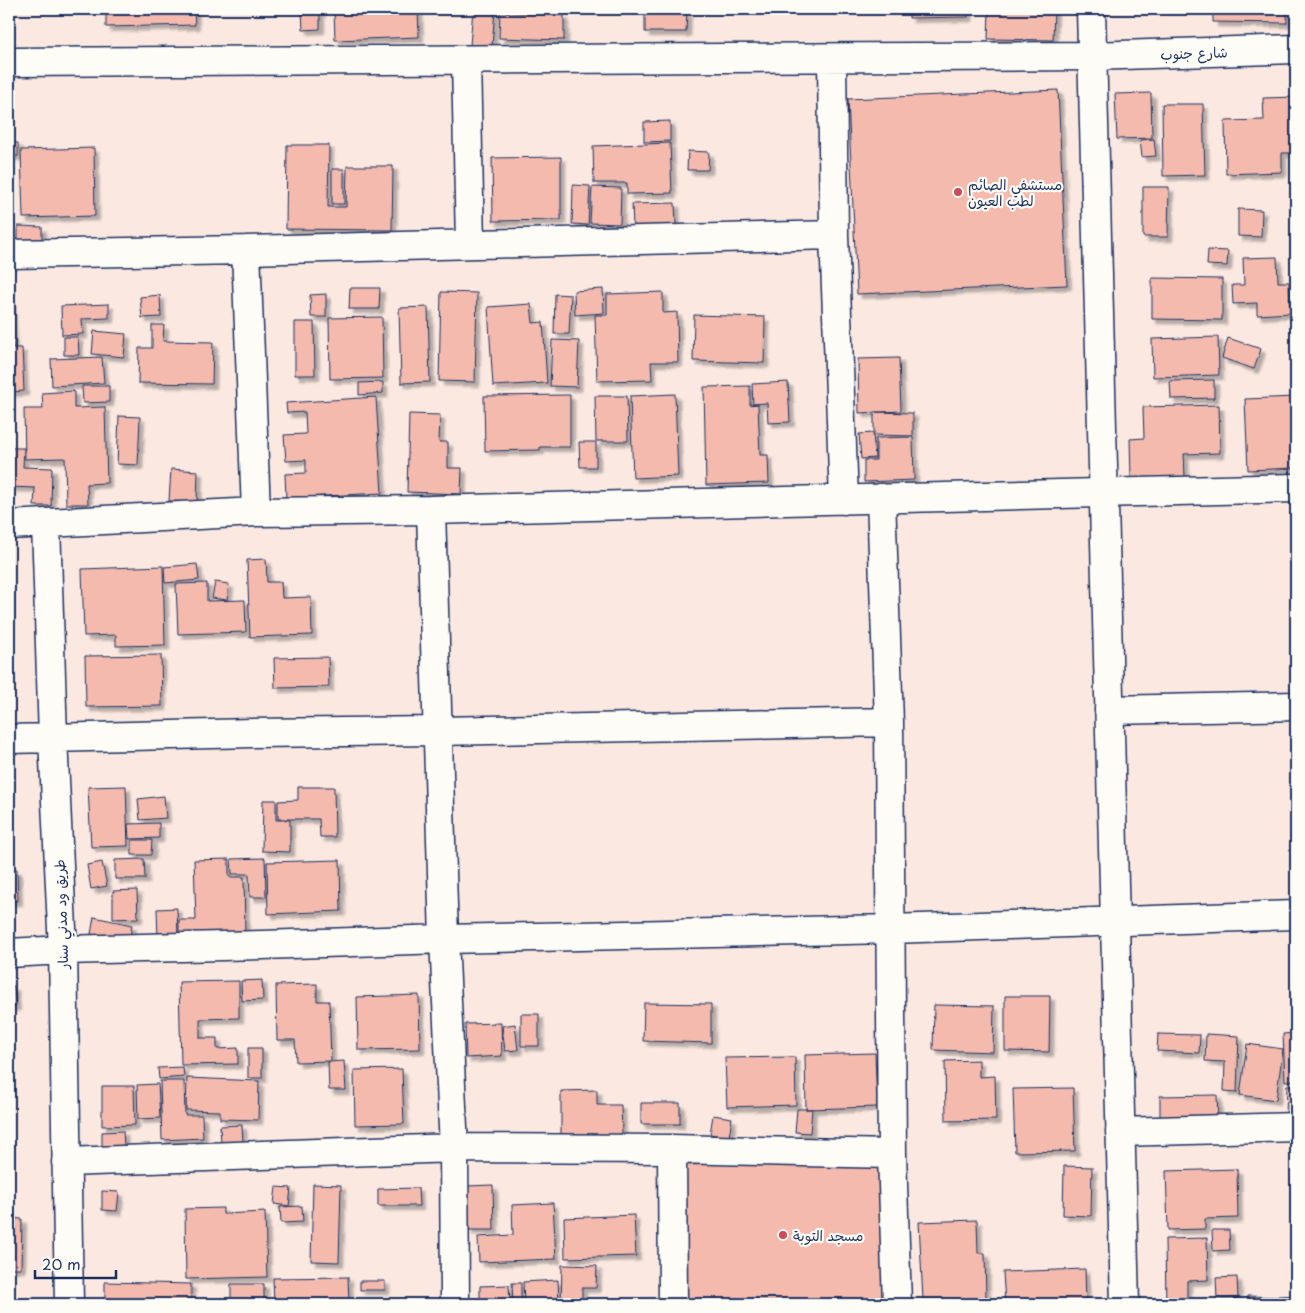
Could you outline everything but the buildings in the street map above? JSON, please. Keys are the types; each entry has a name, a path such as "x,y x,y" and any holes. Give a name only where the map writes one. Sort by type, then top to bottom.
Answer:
{"street":[{"path":"1091,9 1125,1304"},
{"name":"شارع جنوب","path":"9,62 1092,56 1296,50"},
{"path":"832,58 834,235 844,500"},
{"path":"466,60 470,244"},
{"path":"9,254 834,235"},
{"path":"246,250 256,512"},
{"path":"9,525 256,512 431,510 1296,488"},
{"path":"881,498 889,722 892,1154 898,1304"},
{"path":"431,510 444,938 454,1148 455,1304"},
{"name":"طريق ود مدني سنار","path":"46,524 53,738 63,950 69,1304"},
{"path":"1109,710 1296,706"},
{"path":"9,739 889,722"},
{"path":"9,952 444,938 891,929 1296,915"},
{"path":"1120,1132 1296,1127"},
{"path":"66,1162 454,1148 672,1149 892,1154"},
{"path":"672,1149 672,1304"}],"place":[{"name":"مستشفي الصائم لطب العيون","path":"958,192"},
{"name":"مسجد التوبة","path":"783,1235"}]}
